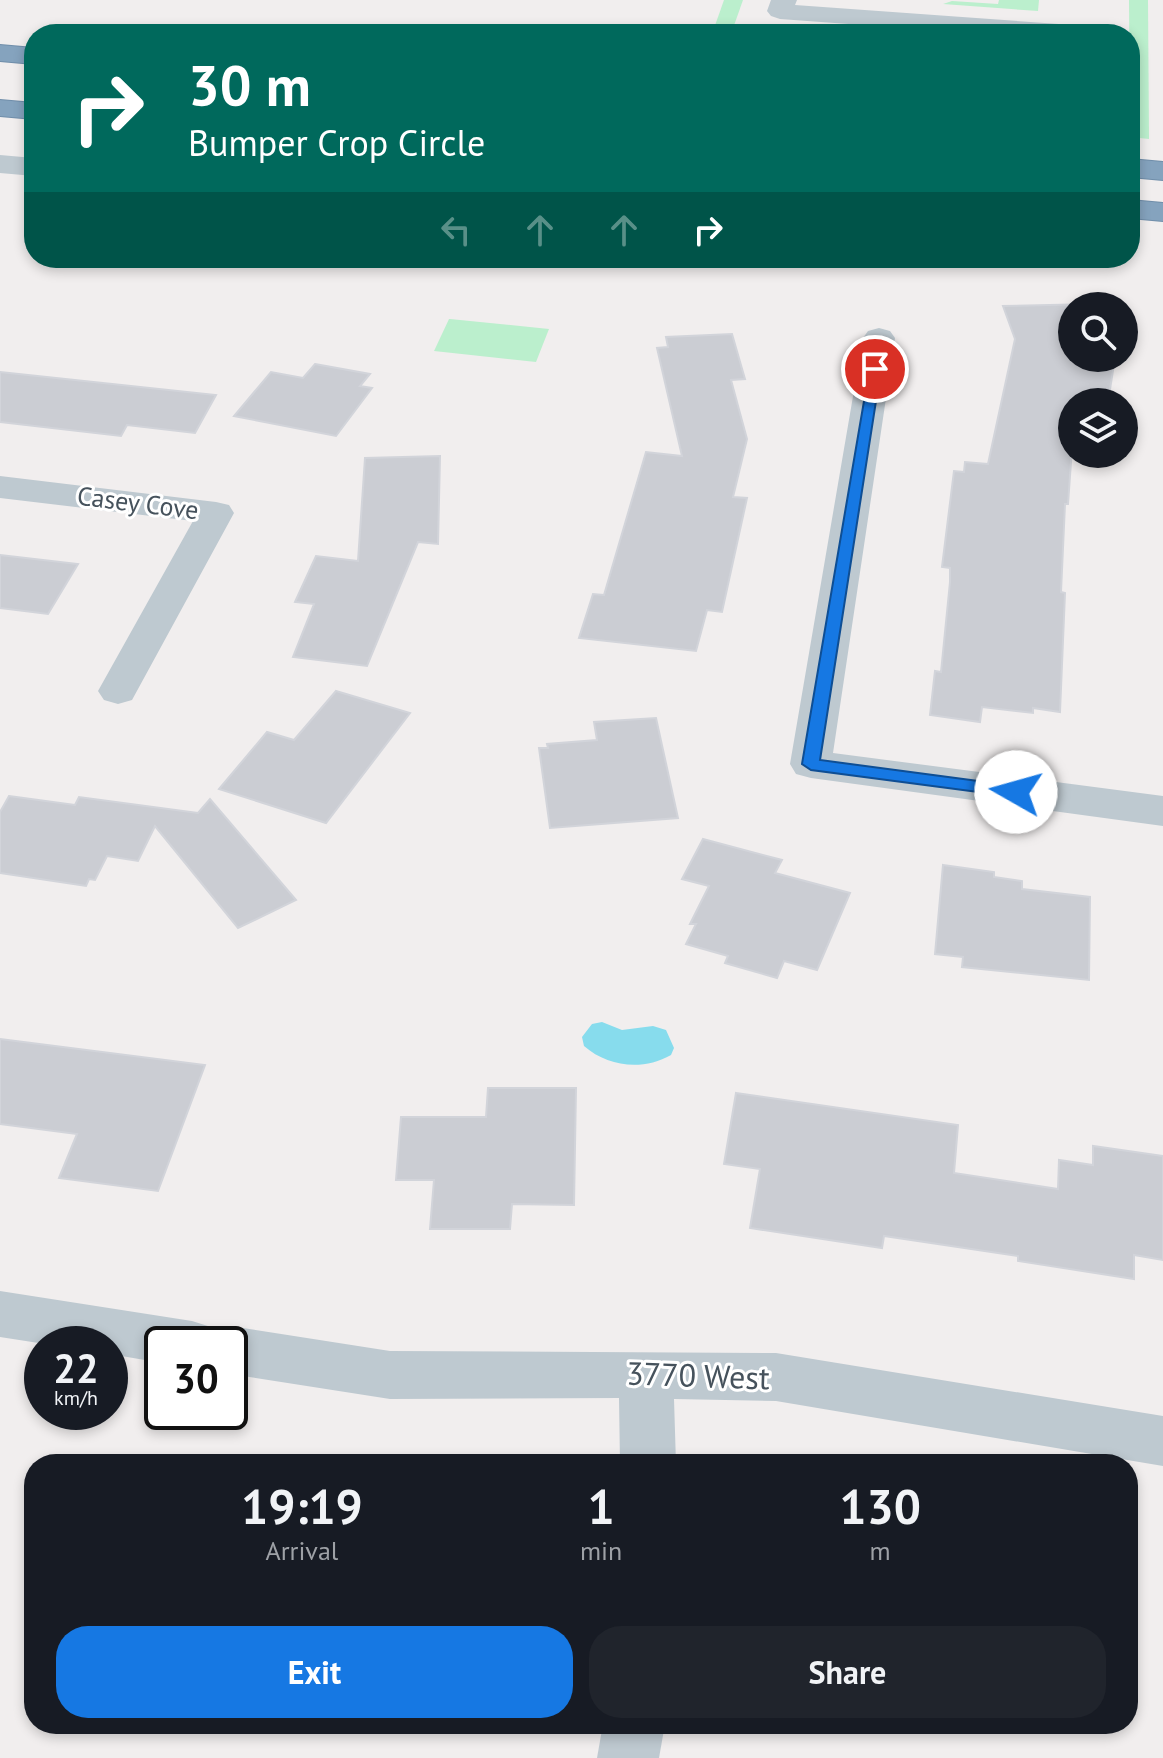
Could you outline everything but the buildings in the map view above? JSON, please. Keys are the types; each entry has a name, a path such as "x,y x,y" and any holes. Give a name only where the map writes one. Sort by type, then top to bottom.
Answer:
{"highway":[{"path":"0,53 24,55"},
{"path":"0,70 24,71"},
{"path":"0,108 24,110"},
{"path":"1140,169 1163,171"},
{"path":"1140,210 1163,212"}],"street":[{"path":"784,0 780,11 1048,24"},
{"path":"0,164 24,166"},
{"path":"879,338 811,764 1163,811"},
{"name":"Casey Cove","path":"0,487 216,513 118,691"},
{"path":"0,1314 144,1336"},
{"name":"3770 West","path":"248,1353 390,1375 776,1377 1163,1441"},
{"path":"646,1374 648,1454"},
{"path":"628,1758 632,1734"}],"green space":[{"path":"724,0 743,0 735,24 716,24"},
{"path":"999,0 1039,0 1038,11 943,4 952,1 998,4"},
{"path":"1129,0 1148,0 1149,139 1140,138 1140,24 1129,24"},
{"path":"449,319 549,329 536,362 434,351"}],"water":[{"path":"602,1022 622,1030 653,1026 666,1030 674,1048 671,1055 637,1065 604,1059 584,1046 582,1037 592,1024"}],"route":[{"path":"875,369 811,764 1016,792"}]}
